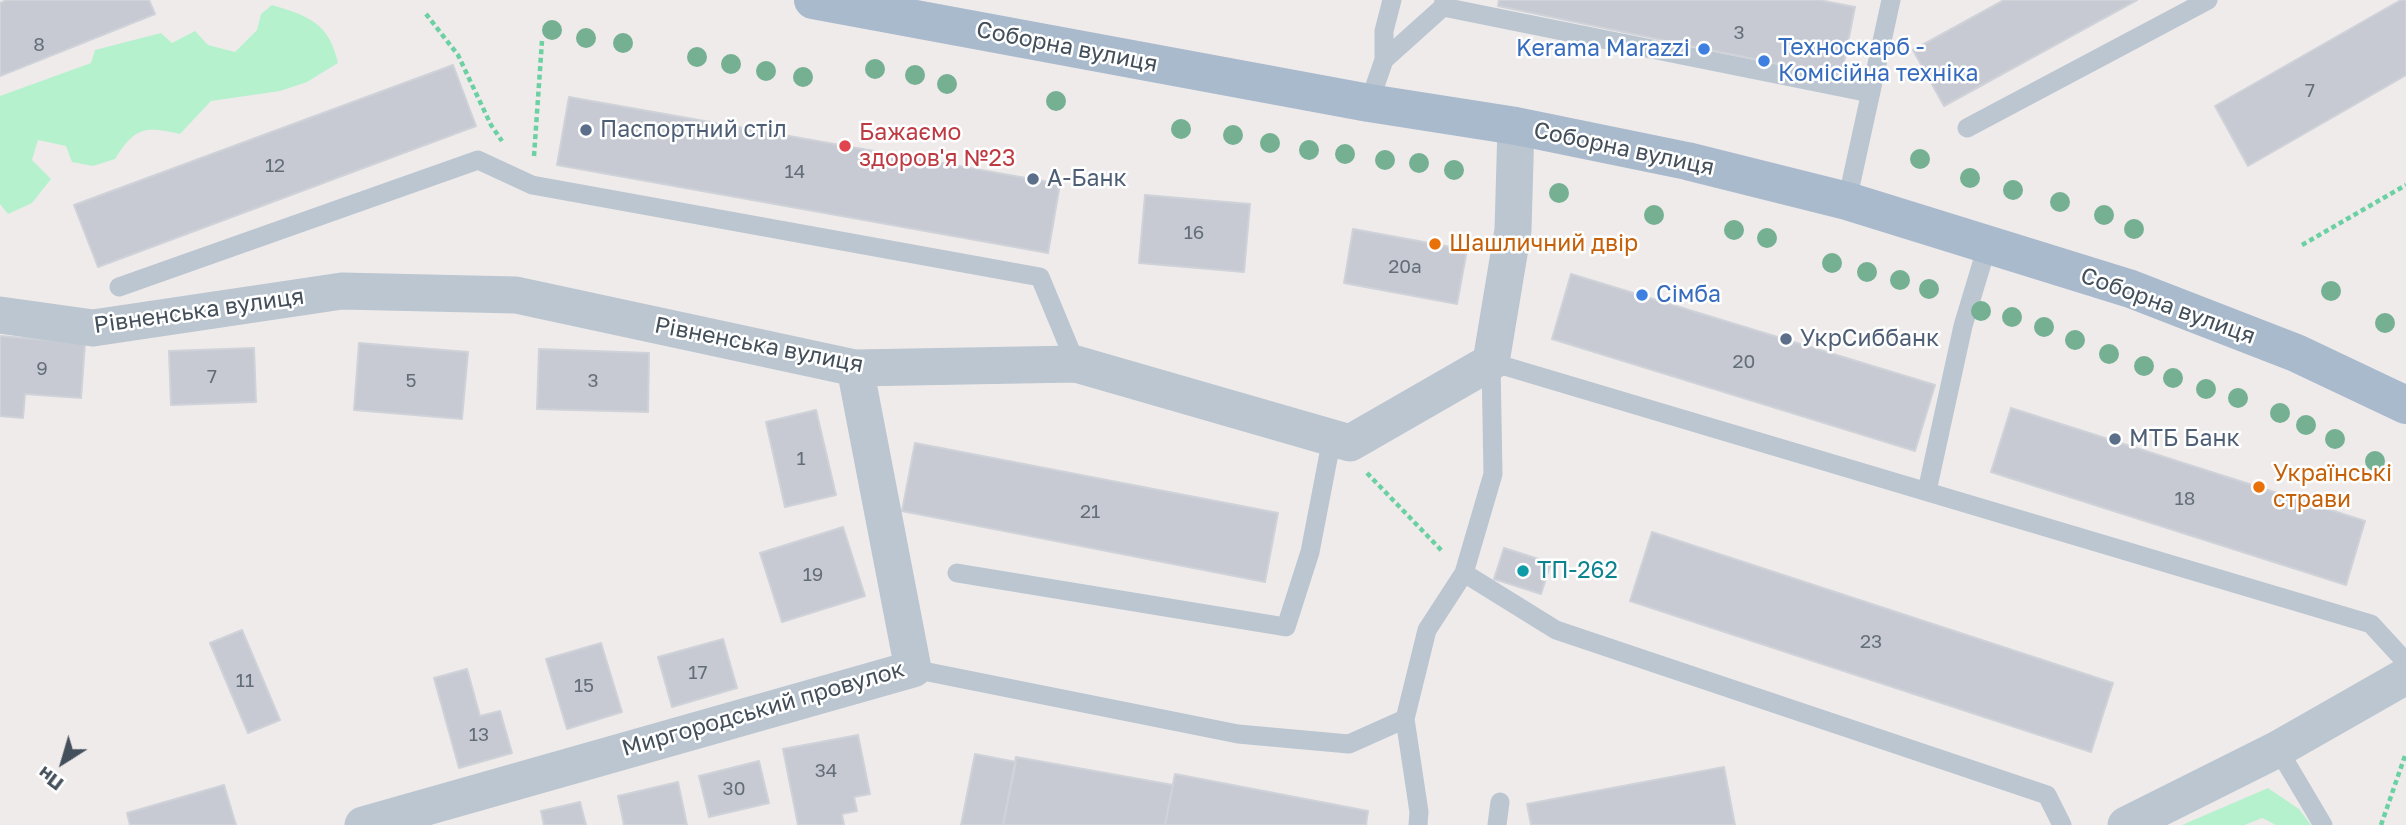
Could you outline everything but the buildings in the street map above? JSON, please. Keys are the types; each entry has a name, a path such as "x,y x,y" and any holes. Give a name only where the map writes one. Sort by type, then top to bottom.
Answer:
{"main road":[{"name":"Соборна вулиця","path":"813,0 1370,103 1516,125 1687,161 1847,201 2144,294 2296,354 2406,405"}],"street":[{"path":"1341,441 1490,362 1513,230 1516,125"},
{"name":"Рівненська вулиця","path":"0,315 93,328 342,291 516,295 856,368 1076,364 1341,441"},
{"name":"Миргородський провулок","path":"363,825 913,669 856,368"},
{"path":"2126,825 2278,749 2406,676"}],"lane":[{"path":"1370,103 1384,60 1384,31 1392,0"},
{"path":"1847,201 1891,0"},
{"path":"1967,128 2208,0"},
{"path":"1384,60 1443,4 1870,93"},
{"path":"119,287 478,160 532,184 1040,277 1076,364"},
{"path":"1927,491 1964,326 1988,243"},
{"path":"1418,825 1419,812 1405,719 1427,630 1464,573 1493,474 1490,362 2371,624 2406,662"},
{"path":"957,573 1286,627 1341,441"},
{"path":"1464,573 1556,630 2047,795 2062,825"},
{"path":"913,669 1238,734 1349,744 1405,719"},
{"path":"2278,749 2323,825"},
{"path":"1497,825 1500,802"}],"path":[{"path":"426,15 458,55 491,125 532,184"},
{"path":"532,184 542,41"},
{"path":"2302,245 2406,185"},
{"path":"1341,441 1370,477 1464,573"},
{"path":"2381,825 2406,753"}],"green space":[{"path":"272,5 316,23 329,39 338,63 307,82 280,91 211,101 180,134 158,130 142,132 129,140 115,159 93,166 72,162 66,146 38,140 32,160 51,179 32,203 8,214 0,204 0,96 91,63 95,50 161,33 172,43 195,31 208,45 235,52 257,30 261,14"},
{"path":"2268,788 2299,809 2311,825 2276,825 2262,818 2245,825 2182,825"}],"place":[{"name":"Kerama Marazzi","path":"1704,49"},
{"name":"Техноскарб - Комісійна техніка","path":"1764,61"},
{"name":"Паспортний стіл","path":"586,130"},
{"name":"Бажаємо здоров'я №23","path":"845,146"},
{"name":"А-Банк","path":"1033,179"},
{"name":"Шашличний двір","path":"1435,244"},
{"name":"Сімба","path":"1642,295"},
{"name":"УкрСиббанк","path":"1786,339"},
{"name":"МТБ Банк","path":"2115,439"},
{"name":"Українські страви","path":"2259,487"},
{"name":"ТП-262","path":"1523,571"}]}
